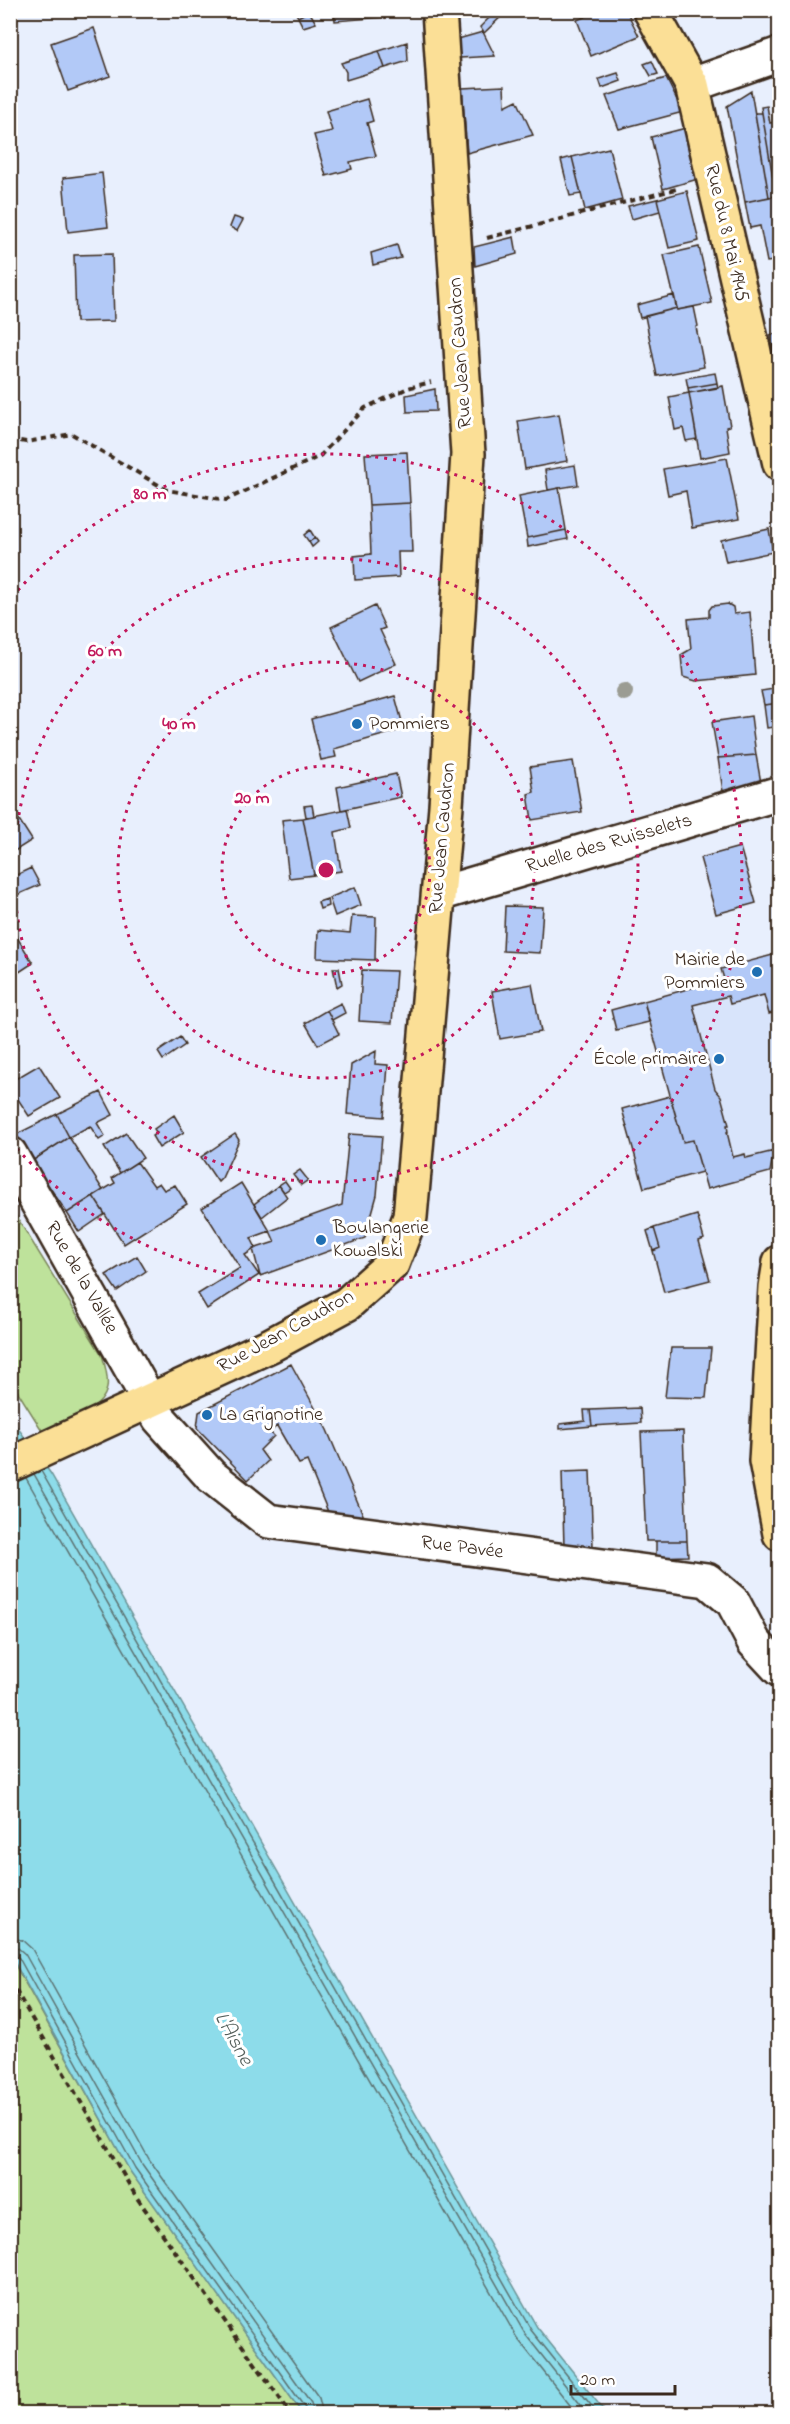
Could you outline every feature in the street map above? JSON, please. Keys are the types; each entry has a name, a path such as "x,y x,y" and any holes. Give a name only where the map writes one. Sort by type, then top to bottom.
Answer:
{"main road":[{"name":"Rue Jean Caudron","path":"10,1465 271,1345 347,1304 392,1264 410,1216 446,806 468,454 439,10"},
{"name":"Rue du 8 Mai 1945","path":"650,10 692,85 780,464"},
{"path":"780,1262 776,1287 766,1461 780,1534"}],"street":[{"path":"692,85 780,54"},
{"name":"Ruelle des Ruisselets","path":"439,894 780,794"},
{"name":"Rue de la Vallée","path":"10,1155 149,1402"},
{"name":"Rue Pavée","path":"149,1402 159,1418 211,1476 268,1521 707,1580 733,1602 754,1642 780,1670"}],"path":[{"path":"454,246 714,180"},
{"path":"10,439 26,442 72,434 166,490 226,500 320,456 365,408 408,388 434,381 464,388"},
{"path":"10,1981 137,2198 291,2414"}],"shaded area":[{"name":"École primaire","path":"779,953 780,1122 770,1172 707,1189 693,1140 683,1142 644,1001 723,979 721,969"}],"green space":[{"path":"10,1206 102,1355 107,1376 107,1388 98,1404 81,1416 43,1432 11,1381"},
{"path":"10,1956 130,2171 302,2413 11,2413"}],"water":[{"name":"L'Aisne","path":"10,1417 51,1474 537,2327 606,2413 302,2413 130,2171 11,1956"}],"building":[{"path":"294,10 309,10 309,11 298,17"},
{"path":"334,10 385,10 384,17 335,21"},
{"path":"456,10 485,10 485,11 456,13"},
{"path":"497,10 508,10 484,33 480,27"},
{"path":"602,10 626,10 639,36 591,56 577,20"},
{"path":"309,11 316,23 303,27 298,17"},
{"path":"94,28 110,76 68,91 51,43"},
{"path":"483,32 495,56 460,58 458,39"},
{"path":"407,42 408,61 385,68 379,51"},
{"path":"379,51 385,68 346,80 346,72 341,63"},
{"path":"652,61 658,74 651,76 644,64"},
{"path":"618,73 621,81 602,88 599,79"},
{"path":"666,78 683,112 619,129 606,96"},
{"path":"504,86 505,106 517,100 533,135 467,153 462,88"},
{"path":"751,91 769,197 745,202 727,106"},
{"path":"367,99 373,121 367,123 376,156 350,162 352,169 326,176 314,135 332,131 326,111"},
{"path":"767,106 770,123 780,121 780,171 772,172 761,107"},
{"path":"755,113 762,113 776,196 769,197"},
{"path":"686,128 698,179 663,189 651,137"},
{"path":"609,148 622,200 585,210 572,157"},
{"path":"572,157 581,194 570,196 561,160"},
{"path":"102,173 108,227 68,232 63,178"},
{"path":"687,191 699,241 669,248 657,199"},
{"path":"780,195 780,260 767,262 760,226 750,228 745,202"},
{"path":"657,199 660,211 632,219 628,206"},
{"path":"234,217 243,220 237,231 230,227"},
{"path":"514,237 517,254 475,266 474,247"},
{"path":"397,245 401,258 373,265 371,253"},
{"path":"699,247 712,303 677,310 664,255"},
{"path":"112,254 114,321 76,322 74,255"},
{"path":"674,295 677,308 640,318 637,305"},
{"path":"694,307 704,367 657,376 645,316 677,308 677,310"},
{"path":"780,332 780,367 777,368 770,335"},
{"path":"715,373 717,383 688,388 686,378"},
{"path":"717,383 718,388 689,393 688,388"},
{"path":"723,386 730,426 726,427 730,452 700,458 689,393"},
{"path":"435,389 436,411 407,412 406,395"},
{"path":"689,393 697,439 686,441 683,428 675,430 669,397"},
{"path":"559,414 567,461 525,469 518,421"},
{"path":"407,452 410,503 369,505 365,454"},
{"path":"727,458 739,519 692,528 686,491 668,495 663,469"},
{"path":"575,465 578,485 548,490 545,470"},
{"path":"559,488 566,530 527,538 519,496"},
{"path":"410,503 412,552 398,552 399,577 355,580 354,556 371,554 369,505"},
{"path":"769,529 773,552 726,562 721,540"},
{"path":"310,530 315,538 309,542 304,535"},
{"path":"566,530 568,539 528,547 527,538"},
{"path":"315,538 318,542 312,547 309,542"},
{"path":"728,604 733,607 734,614 750,612 755,675 696,681 683,677 681,655 691,649 688,619 709,617 709,610 712,606"},
{"path":"375,606 385,628 380,630 396,664 358,682 331,627"},
{"path":"780,688 780,703 764,705 761,691"},
{"name":"Pommiers","path":"395,696 404,729 334,749 336,757 321,760 311,719"},
{"path":"780,703 780,726 767,728 764,705"},
{"path":"751,716 756,755 718,758 712,722"},
{"path":"756,755 763,794 725,805 718,758"},
{"path":"573,761 582,812 532,820 528,794 534,792 530,767"},
{"path":"396,774 401,797 341,810 337,787"},
{"path":"312,805 314,816 306,817 304,806"},
{"path":"347,809 351,828 335,832 341,871 314,875 303,818"},
{"path":"16,815 32,840 10,854 10,817"},
{"path":"303,818 314,875 289,878 282,820"},
{"path":"740,847 756,903 716,914 700,858"},
{"path":"31,868 40,885 10,898 10,878"},
{"path":"355,887 361,905 335,916 329,898"},
{"path":"327,899 328,906 320,909 318,902"},
{"path":"505,906 543,907 540,953 503,951"},
{"path":"352,916 376,917 375,960 317,958 318,930 350,933"},
{"path":"10,926 33,963 10,978"},
{"path":"780,953 780,1011 769,1014 764,995 730,1004 728,996 693,1005 715,1089 721,1096 729,1125 727,1125 727,1132 733,1157 745,1154 746,1158 774,1151 770,1172 707,1189 693,1140 683,1142 644,1001 724,979 721,969"},
{"path":"333,968 339,968 342,984 337,987"},
{"path":"362,970 396,971 392,1023 359,1021"},
{"path":"532,984 541,1032 500,1039 492,991"},
{"path":"644,1001 649,1022 616,1030 611,1010"},
{"path":"341,1003 345,1013 332,1020 327,1010"},
{"path":"327,1010 339,1034 318,1045 305,1023"},
{"path":"180,1037 185,1045 163,1060 158,1052"},
{"path":"376,1051 375,1064 388,1065 384,1117 347,1114 351,1065"},
{"path":"39,1065 60,1098 29,1116 10,1087 10,1082"},
{"path":"101,1092 113,1115 97,1123 105,1136 99,1140 90,1126 69,1137 57,1114"},
{"path":"670,1096 683,1142 693,1140 702,1172 644,1188 622,1109"},
{"path":"57,1114 69,1137 32,1161 15,1135"},
{"path":"174,1115 184,1132 159,1148 152,1136 157,1133 154,1129"},
{"path":"126,1133 143,1158 120,1173 104,1147"},
{"path":"235,1134 239,1140 218,1182 201,1157"},
{"path":"349,1134 382,1136 377,1195 365,1238 260,1276 253,1249 275,1242 270,1231 342,1205"},
{"path":"69,1137 103,1190 67,1213 32,1161"},
{"path":"137,1162 154,1186 159,1183 164,1190 175,1185 187,1204 124,1244 93,1196 115,1183 112,1178"},
{"path":"300,1170 308,1180 301,1185 293,1175"},
{"path":"285,1181 290,1188 284,1192 279,1185"},
{"path":"241,1183 270,1231 251,1238 256,1248 245,1255 259,1275 207,1309 198,1294 240,1268 202,1208"},
{"path":"279,1185 287,1197 262,1217 254,1204"},
{"path":"93,1196 105,1214 79,1232 67,1213"},
{"path":"697,1215 704,1239 699,1241 710,1280 664,1292 653,1251 660,1248 654,1228"},
{"path":"654,1228 660,1248 653,1251 647,1231"},
{"path":"137,1256 146,1271 117,1291 106,1275"},
{"path":"671,1348 711,1348 706,1398 665,1397"},
{"path":"291,1364 327,1430 367,1524 331,1519 307,1461 299,1464 277,1426 270,1432 274,1436 260,1450 268,1461 248,1480 197,1428 199,1412"},
{"path":"640,1408 641,1423 592,1426 590,1410"},
{"path":"584,1410 590,1410 592,1426 560,1429 560,1424 585,1421"},
{"path":"683,1431 687,1541 646,1541 641,1432"},
{"path":"590,1471 593,1546 564,1547 562,1472"},
{"path":"656,1541 687,1541 688,1556 656,1557"}],"place":[{"name":"Pommiers","path":"357,724"},
{"name":"Mairie de Pommiers","path":"757,972"},
{"name":"École primaire","path":"719,1059"},
{"name":"Boulangerie Kowalski","path":"321,1240"},
{"name":"La Grignotine","path":"207,1415"}]}
